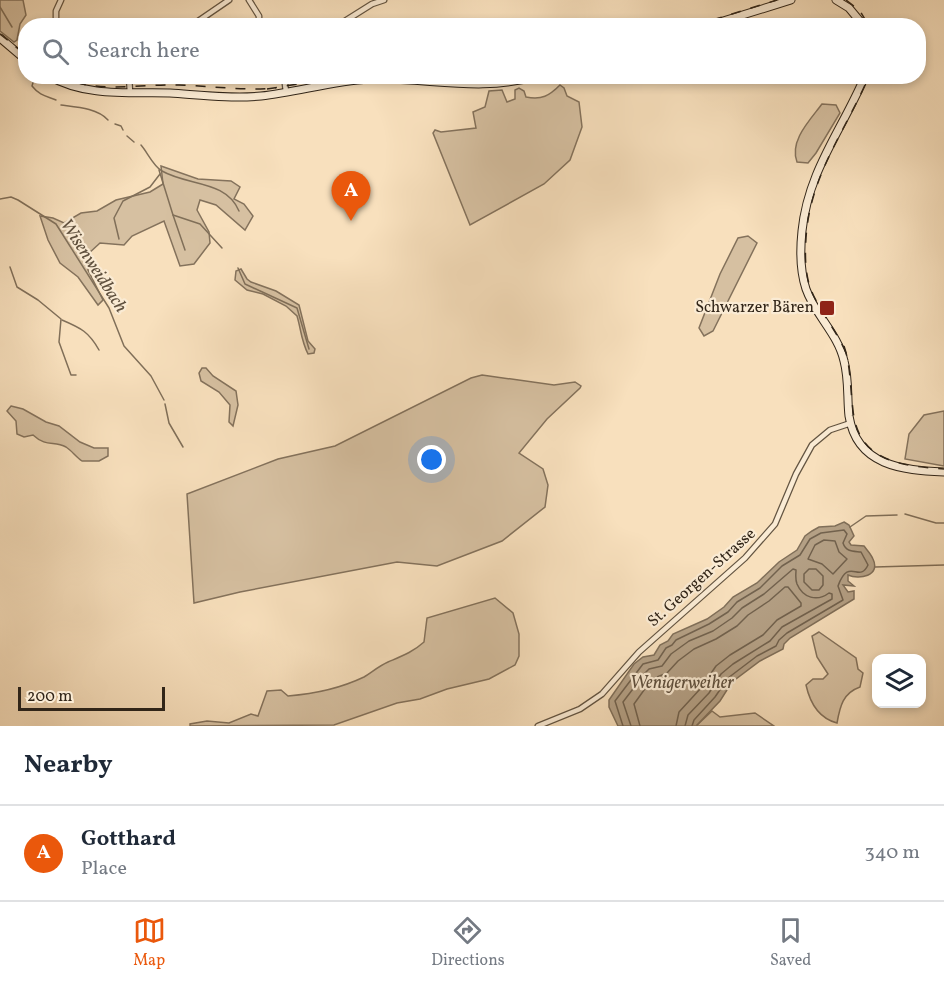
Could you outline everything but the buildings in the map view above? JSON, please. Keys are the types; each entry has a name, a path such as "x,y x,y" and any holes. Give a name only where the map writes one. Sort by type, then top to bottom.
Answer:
{"main road":[{"path":"733,18 791,0"},
{"path":"836,0 849,8 857,18"},
{"path":"0,38 18,53"},
{"path":"69,84 79,88 130,93 234,97 334,84"},
{"path":"464,84 493,84"},
{"path":"861,84 815,176 805,208 801,250 803,279 809,296 837,342 843,357 851,423 859,442 876,459 903,469 944,472"}],"street":[{"path":"56,18 56,11 61,0"},
{"path":"203,18 229,0"},
{"path":"249,0 259,18"},
{"path":"348,18 371,2 384,0"},
{"path":"129,84 130,93"},
{"path":"285,84 286,92"},
{"name":"St. Georgen-Strasse","path":"538,726 580,709 602,694 646,645 745,558 775,524 796,474 812,446 830,430 851,423"}],"shaded area":[{"path":"0,0 23,0 26,15 24,18 18,18 17,40 14,42 0,31"},
{"path":"560,85 567,96 579,102 582,127 570,160 544,184 470,225 433,133 435,130 441,132 476,128 473,112 485,107 489,91 502,90 507,102 515,99 515,90 519,88 524,91 526,97 537,98 549,94"},
{"path":"822,104 836,105 840,113 808,163 797,162 795,154 798,139"},
{"path":"161,166 198,179 231,181 240,187 234,199 244,204 253,216 245,230 216,205 200,200 197,210 209,232 210,243 194,264 180,266 164,221 132,236 124,245 100,243 88,254 88,270 103,300 98,305 78,277 60,263 48,240 40,216 64,223 81,213 97,211 116,200 150,192 163,184"},
{"path":"748,236 757,243 713,331 704,336 699,328 720,274 738,238"},
{"path":"241,269 251,282 276,291 299,305 308,341 315,349 314,353 308,354 297,316 286,306 263,294 247,290 235,280 236,271"},
{"path":"202,368 206,368 213,376 236,391 238,405 233,426 229,422 230,405 219,392 201,381 199,373"},
{"path":"482,375 554,385 575,382 581,386 547,419 519,453 543,469 548,485 545,507 502,541 437,566 397,562 194,603 187,494 278,459 335,446 471,378"},
{"path":"11,406 23,409 46,422 59,426 80,442 94,448 108,448 108,456 99,461 82,461 62,445 46,443 33,435 24,437 17,434 16,421 7,411"},
{"path":"944,411 944,466 905,459 909,434 924,415"},
{"path":"495,598 513,613 519,634 519,656 515,665 489,679 447,689 420,699 397,703 334,725 190,726 190,724 207,721 229,723 251,714 258,716 267,691 281,690 288,696 298,695 327,690 355,681 424,642 427,618"},
{"path":"819,632 856,658 858,669 863,673 860,687 843,701 837,723 820,714 810,698 806,685 813,679 823,679 828,674 817,657 812,636"},
{"path":"712,711 720,717 755,713 774,726 696,726"}],"water":[{"name":"Wenigerweiher","path":"844,522 849,525 854,536 849,542 851,545 864,546 875,565 872,573 863,577 848,575 848,581 854,586 843,585 848,592 854,591 854,599 790,638 784,644 783,649 760,661 732,682 720,701 696,726 618,726 609,707 609,700 634,664 643,657 654,655 660,645 668,641 673,634 707,619 724,607 733,597 757,583 779,562 797,550 805,536 812,531 819,527 835,526"}],"waterway":[{"path":"0,7 12,27"},
{"path":"33,84 40,94 56,100"},
{"path":"61,105 80,107 98,113 108,120"},
{"path":"115,124 121,126 123,130"},
{"path":"127,136 134,142"},
{"path":"141,145 159,169 172,176 216,189 233,201 239,211"},
{"path":"159,170 173,215 200,224 222,248"},
{"path":"119,239 114,218 123,201 150,187 160,174"},
{"name":"Wisenweidbach","path":"0,199 11,197 18,200 56,224 109,308 124,346 151,376 164,400"},
{"path":"173,215 185,250"},
{"path":"10,267 17,287 38,300 61,319 59,342 71,375 76,375"},
{"path":"238,268 245,284 297,308 309,349"},
{"path":"62,320 84,331 99,350"},
{"name":"Wisenweidbach","path":"165,404 169,423 183,447"},
{"path":"905,514 944,523"},
{"path":"850,527 866,516 897,515"},
{"path":"875,567 944,565"}],"railway":[{"path":"719,18 777,0"},
{"path":"846,0 860,11 864,18"},
{"path":"0,34 18,49"},
{"path":"82,84 117,87 179,85 240,89 276,88"},
{"path":"267,89 298,84"},
{"path":"846,353 809,284 806,238 809,215 821,174 865,84"},
{"path":"844,346 853,410 863,441 873,451 898,463 944,469"}],"place":[{"name":"Gotthard","path":"351,221"},
{"name":"Schwarzer Bären","path":"827,308"}]}
